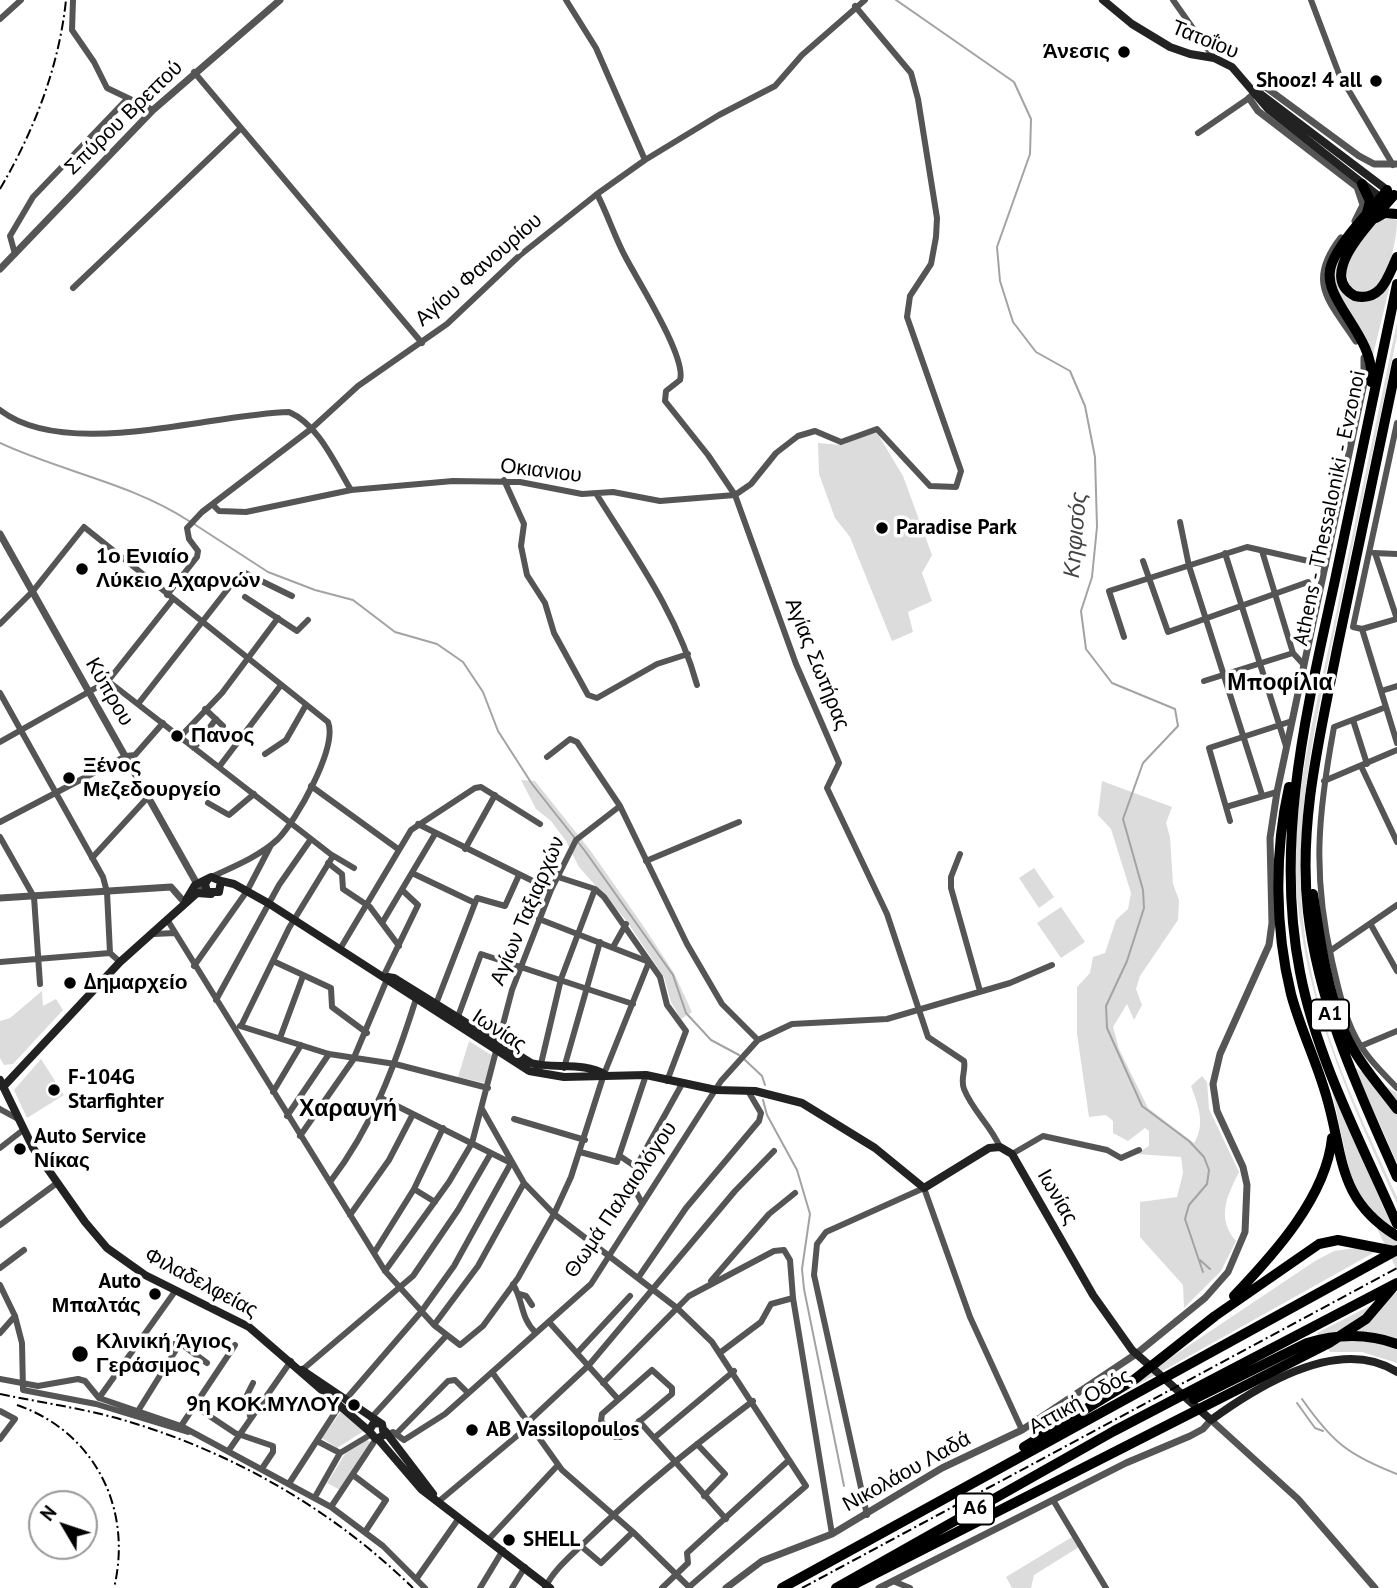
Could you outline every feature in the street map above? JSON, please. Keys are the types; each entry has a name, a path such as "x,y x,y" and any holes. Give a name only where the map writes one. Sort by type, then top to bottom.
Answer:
{"highway":[{"path":"1362,184 1370,201 1369,219"},
{"path":"1387,195 1341,265 1339,276 1343,287 1359,297 1377,293 1397,257"},
{"path":"1367,426 1372,375 1369,354 1332,291 1329,277 1336,255 1369,219 1385,213 1397,214"},
{"name":"Athens - Thessaloniki - Evzonoi","path":"1397,284 1298,723 1290,846 1294,935 1300,973 1318,1041 1397,1224"},
{"name":"Athens - Thessaloniki - Evzonoi","path":"1397,363 1392,424 1322,727 1305,841 1308,914 1327,1004 1351,1073 1397,1177"},
{"path":"1392,424 1397,393"},
{"path":"1298,723 1282,827 1279,895 1282,935 1292,995 1323,1084 1347,1184 1366,1213 1397,1236"},
{"path":"1305,841 1331,988 1345,1034 1397,1099"},
{"path":"1359,1050 1397,1109"},
{"path":"1216,1316 1253,1276 1317,1191 1328,1163 1333,1128"},
{"path":"984,1476 1038,1438 1135,1379 1216,1316 1325,1241 1338,1240 1397,1251"},
{"name":"Αττική Οδός","path":"782,1588 1397,1251"},
{"path":"847,1588 1348,1332 1377,1308 1397,1282"},
{"name":"Αττική Οδός","path":"836,1588 1114,1431 1161,1409 1397,1282"},
{"path":"1161,1409 1195,1398 1315,1340 1356,1336 1397,1344"}],"main road":[{"name":"Τατοΐου","path":"1103,0 1132,24 1170,47 1214,58 1236,70 1252,95 1268,109 1362,184 1387,195"},
{"name":"Τατοΐου","path":"1252,95 1387,195"},
{"name":"Ιωνίας","path":"204,883 221,881 244,889 386,976 416,999 457,1021"},
{"path":"214,894 222,888 221,881"},
{"path":"1,1085 120,962 168,921 204,883 214,894 244,889"},
{"name":"Κύπρου","path":"204,883 214,894"},
{"name":"Ιωνίας","path":"386,976 394,978 436,1004 497,1048 540,1070 564,1073 598,1070 604,1074 646,1075 716,1090 768,1094 819,1112 875,1148 924,1188"},
{"name":"Φιλαδελφείας","path":"1,1085 23,1129 57,1183 107,1248 135,1269 234,1317 302,1370 309,1380 374,1420"},
{"name":"Ιωνίας","path":"1000,1147 1012,1154 1093,1295 1138,1356 1211,1420"},
{"path":"924,1188 985,1150 1000,1147"},
{"path":"1211,1420 1249,1395 1331,1358 1368,1359 1397,1372"},
{"name":"Φιλαδελφείας","path":"343,1402 401,1456 437,1501"},
{"path":"374,1420 373,1424 380,1435"},
{"name":"Φιλαδελφείας","path":"380,1435 414,1482 549,1587"},
{"path":"401,1456 399,1448 404,1440"}],"street":[{"path":"0,19 21,0"},
{"path":"73,0 70,20 78,40 94,62 107,88 153,110"},
{"name":"Σπύρου Βρεττού","path":"0,269 153,110 281,0"},
{"path":"566,0 596,48 616,90 626,122 645,160"},
{"name":"Αγίου Φανουρίου","path":"170,597 197,557 198,551 186,532 192,523 311,429 358,386 447,324 519,256 597,194 645,160 719,115 775,86 793,65 864,0"},
{"path":"1173,0 1214,58"},
{"path":"1198,133 1264,86 1365,160 1381,165 1395,164 1339,74 1311,0"},
{"path":"735,495 751,484 776,453 798,436 815,431 841,442 877,429 930,486 956,486 961,480 961,471 907,317 910,296 931,264 937,218 915,82 855,6"},
{"path":"194,72 422,343"},
{"name":"Νικολάου Λαδά","path":"726,1588 762,1561 832,1534 943,1468 1022,1430 1138,1356 1216,1288 1233,1265 1243,1240 1248,1203 1246,1177 1219,1118 1213,1084 1220,1054 1269,946 1272,923 1270,851 1277,792 1286,747 1298,723 1304,665 1365,369 1359,345 1324,292 1322,273 1328,255 1360,213 1363,201 1357,187 1258,111 1252,95"},
{"path":"15,254 10,236 33,197 127,99"},
{"path":"73,288 240,129"},
{"name":"Αγίας Σωτήρας","path":"597,194 613,224 624,256 656,310 681,369 680,380 666,391 665,401 709,455 735,495 796,664 839,763 827,788 887,914 916,1009 931,1041 964,1062 965,1070 961,1079 965,1092 1000,1147"},
{"path":"0,410 20,424 76,433 131,431 289,412 311,429 351,490"},
{"path":"1372,553 1397,619 1362,629 1353,627 1372,553 1392,424"},
{"path":"503,481 524,524 521,546 527,575 545,603 554,633 588,695 597,698 657,664 688,654"},
{"name":"Οκιανιου","path":"213,505 219,511 246,512 351,490 503,481 597,495 613,492 660,501 735,495"},
{"path":"597,495 650,579 688,654 696,685"},
{"path":"1180,522 1189,566 1262,795"},
{"path":"0,624 33,592 82,528 87,528 328,722 330,731 324,761 311,786 194,966"},
{"name":"Κύπρου","path":"0,534 188,867 204,883"},
{"path":"1124,637 1109,591 1247,547 1326,565"},
{"path":"1262,551 1293,653 1304,665"},
{"path":"1225,553 1286,747"},
{"path":"1372,553 1397,554"},
{"path":"1143,561 1168,632 1308,582 1317,606"},
{"path":"138,704 242,573 292,596"},
{"path":"0,742 108,681 170,597"},
{"path":"245,597 297,631 308,620"},
{"path":"180,737 222,693 278,618"},
{"path":"1362,629 1397,743"},
{"path":"1204,681 1293,653"},
{"path":"108,681 332,855 354,868"},
{"path":"219,767 281,685"},
{"path":"1381,691 1397,686"},
{"path":"0,693 92,858 107,892 110,953 120,962"},
{"path":"265,754 286,740 306,705"},
{"path":"1386,707 1334,727 1324,781 1318,866 1330,951 1359,1050 1397,1088"},
{"path":"205,709 223,726"},
{"path":"194,748 216,719"},
{"path":"1353,720 1364,765 1397,842"},
{"path":"0,822 126,756 135,755 163,723"},
{"path":"1230,821 1208,750 1210,746 1279,723 1298,723"},
{"path":"547,757 573,738 621,806 687,944 722,1003 758,1040"},
{"path":"1324,781 1397,750"},
{"path":"311,786 398,849"},
{"path":"341,949 398,849 418,824 477,787 495,795 540,824"},
{"path":"1226,807 1277,792"},
{"path":"208,803 229,814 254,794"},
{"path":"465,849 495,795"},
{"path":"92,858 148,797"},
{"name":"Αγίων Ταξιαρχών","path":"385,1271 435,1202 472,1143 509,1001 551,890 576,842 621,806"},
{"path":"1388,821 1397,817"},
{"path":"646,861 739,822"},
{"path":"418,824 551,890"},
{"path":"382,923 435,834"},
{"path":"0,836 34,897 40,984"},
{"path":"216,1000 268,903 311,839"},
{"path":"204,883 271,845"},
{"path":"960,854 951,877 951,888 980,991"},
{"path":"238,1027 293,920 332,855"},
{"path":"328,863 342,874 343,889 366,905 399,946"},
{"path":"221,881 233,867"},
{"path":"412,873 475,903"},
{"path":"436,1004 475,903 481,897 505,906 519,875"},
{"path":"558,877 595,889 626,924 660,977 667,1006 686,1031 667,1081"},
{"path":"0,898 171,887 185,902"},
{"path":"540,1070 561,979 595,889"},
{"path":"300,1136 353,1060 366,1033 386,976 418,905 402,890"},
{"path":"1330,951 1397,905"},
{"path":"539,919 649,962"},
{"path":"168,921 216,1000 238,1027 287,1116 385,1271 421,1312 456,1345 463,1345 483,1326 513,1284 554,1214 585,1140 604,1074 649,962"},
{"path":"614,947 626,924"},
{"path":"1371,925 1397,971"},
{"path":"153,934 175,933"},
{"path":"564,1073 600,942"},
{"path":"0,962 110,953"},
{"path":"457,1021 481,954 634,1004"},
{"path":"273,961 331,988 332,1007 366,1033"},
{"name":"Θωμά Παλαιολόγου","path":"404,1440 445,1414 592,1284 716,1090 758,1040 792,1024 869,1021 1024,978 1052,965"},
{"path":"280,1038 303,976"},
{"path":"330,1182 359,1143 381,1098 395,1065 416,999"},
{"path":"238,1027 353,1060 363,1058 488,1088"},
{"path":"1359,1050 1397,1031"},
{"path":"273,1092 301,1045"},
{"path":"287,1116 329,1054"},
{"path":"580,1152 614,1163 620,1156 646,1075"},
{"path":"642,1203 635,1190 636,1167 682,1084"},
{"path":"638,1278 687,1208 760,1121 761,1113 751,1091"},
{"path":"381,1098 511,1163"},
{"path":"0,1109 18,1119"},
{"path":"482,1109 524,1183 554,1214 677,1308 721,1352 806,1486 689,1587 558,1465 492,1372"},
{"path":"350,1215 389,1160 413,1114"},
{"path":"514,1119 585,1140"},
{"path":"374,1253 414,1189 443,1128"},
{"path":"0,1148 23,1129"},
{"path":"1012,1154 1043,1136 1107,1150 1121,1158 1139,1150"},
{"path":"437,1501 529,1423 589,1365 735,1191 774,1151"},
{"path":"302,1370 413,1276 458,1210 491,1153"},
{"path":"620,1156 636,1167"},
{"path":"290,1482 343,1402 421,1312 454,1266 511,1163"},
{"path":"0,1225 57,1183"},
{"path":"434,1325 478,1266 524,1183"},
{"path":"867,1515 818,1296 813,1258 817,1244 826,1232 924,1188 970,1317 1022,1430"},
{"path":"414,1189 435,1202"},
{"path":"603,1382 677,1308 707,1285 769,1214 794,1194"},
{"path":"0,1268 24,1250"},
{"path":"707,1285 781,1250 790,1260 793,1298 832,1534"},
{"path":"513,1284 519,1294 524,1321 536,1333"},
{"path":"0,1285 15,1316 24,1355 24,1391 96,1404 191,1432"},
{"path":"99,1398 176,1290"},
{"path":"519,1294 526,1296 532,1305"},
{"path":"578,1353 630,1296"},
{"path":"721,1352 761,1322 771,1304 793,1298"},
{"path":"0,1333 15,1316"},
{"path":"609,1319 620,1329"},
{"path":"549,1322 618,1399"},
{"path":"374,1420 446,1336"},
{"path":"140,1338 189,1349 207,1363"},
{"path":"138,1411 178,1345"},
{"path":"181,1426 192,1405 235,1345"},
{"path":"229,1450 250,1416 291,1361"},
{"path":"652,1370 672,1388 673,1394 639,1422 615,1437 600,1417 618,1399 652,1370"},
{"path":"654,1438 734,1371"},
{"path":"0,1379 38,1386 78,1379 85,1381 99,1398 181,1426 316,1497 365,1532 417,1577 425,1588"},
{"path":"316,1497 340,1453 380,1435 452,1379 468,1393"},
{"path":"250,1416 247,1395 253,1383"},
{"path":"549,1587 581,1546 613,1515 674,1461 753,1401"},
{"path":"192,1405 234,1433 241,1433 273,1446 273,1452 263,1467"},
{"path":"0,1411 15,1419 0,1439"},
{"path":"879,1588 1126,1463 1190,1436 1203,1429 1211,1420"},
{"name":"Ιωνίας","path":"1211,1420 1297,1499 1375,1588"},
{"path":"639,1422 726,1519"},
{"path":"380,1435 404,1440"},
{"path":"331,1507 380,1435"},
{"path":"317,1441 340,1453"},
{"path":"697,1444 725,1474 704,1496"},
{"path":"662,1588 688,1563 687,1553 789,1460"},
{"path":"489,1539 558,1465"},
{"path":"353,1475 386,1500 365,1532"},
{"path":"1053,1500 1106,1588"},
{"path":"417,1577 459,1518"},
{"path":"581,1546 601,1563 633,1532"},
{"path":"480,1588 503,1550"},
{"path":"512,1588 525,1567"},
{"path":"890,1581 910,1588 909,1577 914,1569"},
{"path":"890,1581 898,1588"}],"shaded area":[{"path":"1391,218 1397,220 1395,243 1387,270 1372,289 1362,292 1350,288 1344,264 1376,222"},
{"path":"1340,258 1337,281 1360,300 1392,277 1373,355 1332,275"},
{"path":"1397,322 1397,336 1312,745 1302,834 1301,879 1304,924 1318,1000 1337,1057 1397,1197 1397,1204 1350,1098 1314,992 1299,915 1296,843 1310,734"},
{"name":"Paradise Park","path":"876,431 903,476 932,555 922,573 932,601 908,612 913,632 892,641 850,537 835,518 819,474 818,443 842,445"},
{"path":"521,780 535,781 590,850 674,973 692,1012 681,1019 671,1002 664,977 626,920 579,867 566,841 551,821 536,809"},
{"path":"1102,781 1172,807 1166,823 1170,837 1173,884 1179,900 1178,920 1140,976 1136,989 1142,1005 1134,1020 1127,1004 1113,1027 1119,1049 1148,1108 1194,1143 1200,1122 1191,1086 1202,1076 1207,1082 1209,1109 1239,1172 1228,1198 1225,1215 1226,1224 1236,1241 1221,1271 1184,1308 1183,1285 1140,1237 1140,1202 1177,1197 1183,1173 1181,1157 1136,1154 1149,1146 1149,1131 1145,1128 1128,1141 1113,1133 1113,1121 1106,1115 1089,1117 1077,1034 1077,987 1090,973 1093,957 1105,953 1116,920 1128,909 1131,893 1111,829 1098,815"},
{"path":"1034,868 1054,897 1039,908 1019,878"},
{"path":"1061,907 1085,942 1061,958 1037,923"},
{"path":"42,991 43,1006 56,999 63,1010 13,1064 4,1065 0,1058 0,1021 10,1018"},
{"path":"469,1041 493,1056 485,1083 458,1077"},
{"path":"41,1059 64,1095 27,1118 14,1090"},
{"path":"1354,1067 1397,1093 1397,1163"},
{"path":"1332,1091 1397,1237 1397,1270 1352,1184"},
{"path":"1356,1248 1375,1252 1091,1411 1315,1261 1334,1251"},
{"path":"1397,1292 1397,1363 1362,1352 1330,1352 1317,1333"},
{"path":"342,1410 364,1431 337,1448 322,1438"},
{"path":"367,1440 372,1443 340,1490 327,1483 345,1454"},
{"path":"1072,1537 1079,1547 1034,1575 1031,1588 1012,1588 1006,1577"}],"waterway":[{"name":"Κηφισός","path":"896,0 1014,82 1031,119 1030,154 997,247 1000,281 1013,322 1036,352 1070,371 1085,406 1095,457 1097,527 1092,577 1081,611 1086,649 1112,683 1175,709 1178,726 1143,763 1123,819 1143,890 1144,908 1127,961 1106,1006 1107,1028 1142,1106 1189,1141 1204,1157 1209,1170 1207,1184 1189,1205 1185,1219 1203,1272"},
{"path":"0,443 120,487 189,521"},
{"path":"194,524 268,572 315,590 353,600 395,632 437,644 463,662 483,692 498,731 532,784 585,851 673,975 686,1013 711,1040 739,1055"},
{"path":"744,1059 762,1076 765,1085"},
{"path":"763,1100 767,1115 797,1170 810,1214 802,1269 804,1289 844,1486"},
{"name":"Κηφισός","path":"1200,1260 1210,1269"},
{"name":"Κηφισός","path":"1302,1399 1342,1446 1397,1474"},
{"name":"Κηφισός","path":"1297,1403 1315,1428 1323,1431"}],"railway":[{"path":"0,189 24,144 43,98 58,50 66,0"},
{"path":"802,1588 1397,1268"},
{"path":"0,1394 114,1417 169,1435 245,1468 317,1510 383,1560 413,1588"},
{"path":"17,1405 44,1417 68,1434 87,1454 102,1477 112,1502 118,1530 114,1588"}],"place":[{"name":"Άνεσις","path":"1124,52"},
{"name":"Shooz! 4 all","path":"1376,81"},
{"name":"Paradise Park","path":"882,528"},
{"name":"1ο Ενιαίο Λύκειο Αχαρνών","path":"82,569"},
{"name":"Πανος","path":"177,736"},
{"name":"Ξένος Μεζεδουργείο","path":"69,778"},
{"name":"Δημαρχείο","path":"70,983"},
{"name":"F-104G Starfighter","path":"54,1090"},
{"name":"Auto Service Νίκας","path":"20,1149"},
{"name":"Auto Μπαλτάς","path":"155,1294"},
{"name":"Κλινική Άγιος Γεράσιμος","path":"80,1354"},
{"name":"9η ΚΟΚ.ΜΥΛΟΥ","path":"354,1405"},
{"name":"AB Vassilopoulos","path":"472,1430"},
{"name":"SHELL","path":"509,1540"}],"district":[{"name":"Μποφίλια","path":"1280,683"},
{"name":"Χαραυγή","path":"348,1109"}]}
